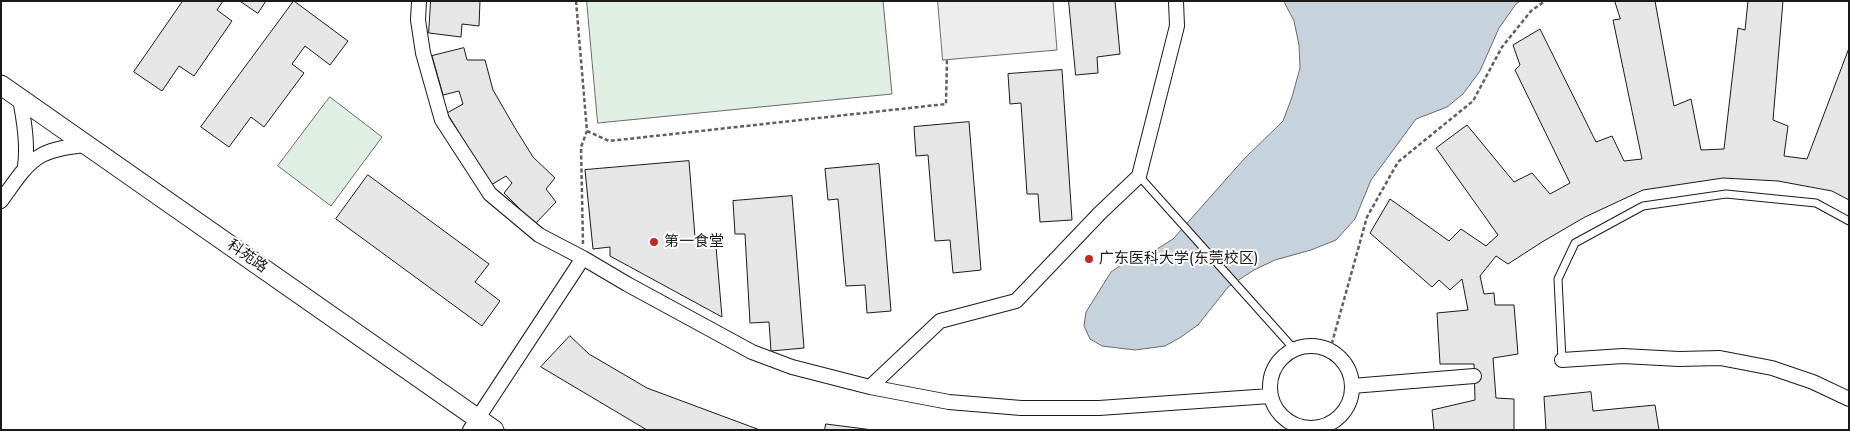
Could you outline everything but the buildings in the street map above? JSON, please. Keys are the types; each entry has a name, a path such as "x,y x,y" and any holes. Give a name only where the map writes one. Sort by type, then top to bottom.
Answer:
{"street":[{"path":"419,1 418,20 422,45 442,120 490,194 539,235 752,352 792,367 870,387 948,402 1021,408 1099,408 1270,396"},
{"path":"870,387 940,321 1016,301 1100,213 1139,176 1177,26 1176,1"},
{"name":"科苑路","path":"1,85 481,426"},
{"path":"20,99 27,154 25,166"},
{"path":"1,201 25,166 43,154 63,147 87,145"},
{"path":"481,426 583,258"},
{"path":"1314,345 1330,350 1346,362 1352,376 1353,396 1346,410 1334,422 1323,428 1307,429 1290,423 1276,410 1270,396 1272,373 1279,361 1294,349 1314,345"},
{"path":"1562,360 1623,356 1680,359 1720,358 1772,368 1813,382 1849,399"},
{"path":"1352,386 1474,376"}],"lane":[{"path":"1139,176 1294,349"},
{"path":"1562,360 1558,279 1574,243 1643,206 1726,194 1816,203 1849,221"}],"path":[{"path":"576,1 587,131 581,147 583,258"},
{"path":"1330,350 1367,217 1398,162 1473,101 1502,47 1531,11 1545,1"},
{"path":"587,131 609,141 946,104 947,59"}],"green space":[{"path":"587,1 883,1 892,94 598,123"},
{"path":"330,97 382,137 331,206 278,166"}],"shaded area":[{"path":"938,1 1053,1 1057,50 943,60"},
{"path":"1284,1 1520,1 1499,28 1480,71 1463,94 1447,107 1416,119 1371,180 1355,219 1336,240 1311,250 1275,260 1254,270 1228,287 1198,325 1165,346 1135,350 1102,346 1090,339 1084,326 1086,312 1111,272 1128,260 1149,254 1173,239 1244,159 1283,121 1300,68 1299,45 1294,21"}],"place":[{"name":"第一食堂","path":"654,242"},
{"name":"广东医科大学(东莞校区)","path":"1089,259"}]}
